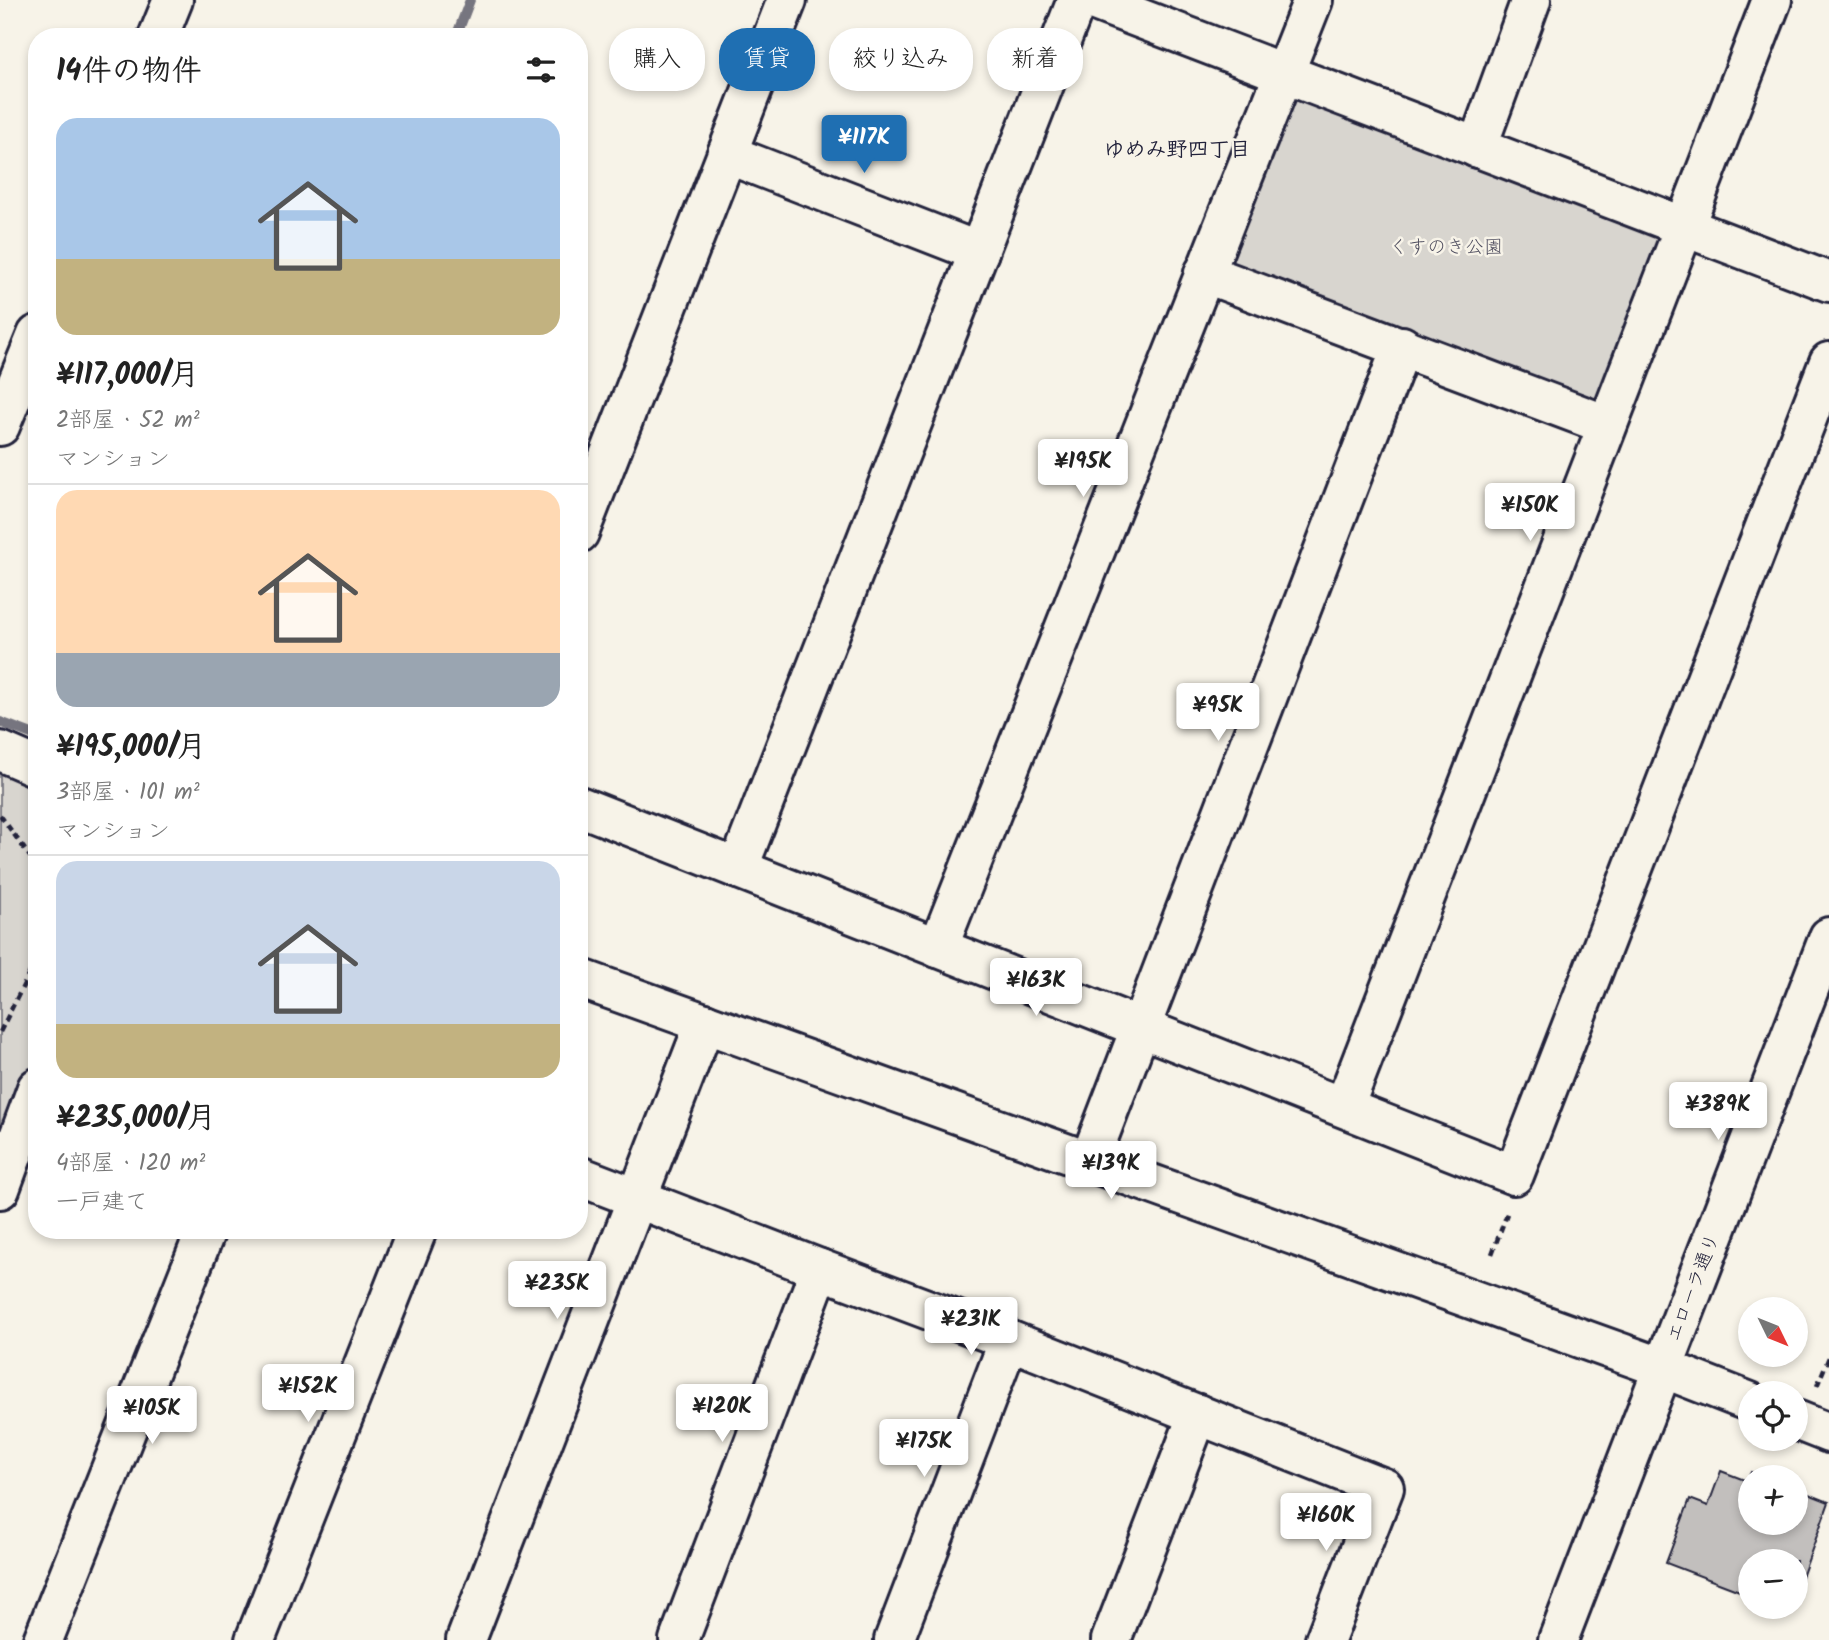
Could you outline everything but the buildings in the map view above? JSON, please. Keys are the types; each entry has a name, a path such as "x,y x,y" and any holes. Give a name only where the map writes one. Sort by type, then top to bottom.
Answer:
{"street":[{"path":"162,28 173,0"},
{"path":"588,510 787,0"},
{"path":"738,869 1077,0"},
{"path":"1092,0 1829,282"},
{"path":"938,947 1313,0"},
{"path":"1477,148 1531,0"},
{"path":"1343,1107 1772,0"},
{"path":"727,154 979,252"},
{"path":"1204,273 1608,425"},
{"path":"1090,1162 1402,346"},
{"path":"0,426 28,357"},
{"path":"588,810 1514,1175 1829,362"},
{"path":"0,751 28,762"},
{"name":"エローラ通り","path":"1558,1640 1829,937"},
{"path":"588,981 1738,1397"},
{"path":"466,1640 705,1023"},
{"path":"0,1189 28,1113"},
{"path":"588,1178 1384,1488 1325,1640"},
{"path":"43,1640 202,1239"},
{"path":"255,1640 414,1239"},
{"path":"679,1640 820,1269"},
{"path":"894,1640 1009,1340"},
{"path":"1111,1640 1198,1414"},
{"path":"1808,1425 1829,1433"}],"path":[{"path":"0,815 28,853"},
{"path":"0,1032 28,978"},
{"path":"1817,1386 1829,1357"}],"green space":[{"name":"くすのき公園","path":"1291,91 1665,232 1600,405 1226,265"},
{"path":"0,754 28,766 28,1084 0,1160"}],"waterway":[{"path":"459,28 470,0"},
{"path":"0,722 28,733"}],"district":[{"name":"ゆめみ野四丁目","path":"1177,150"}]}
